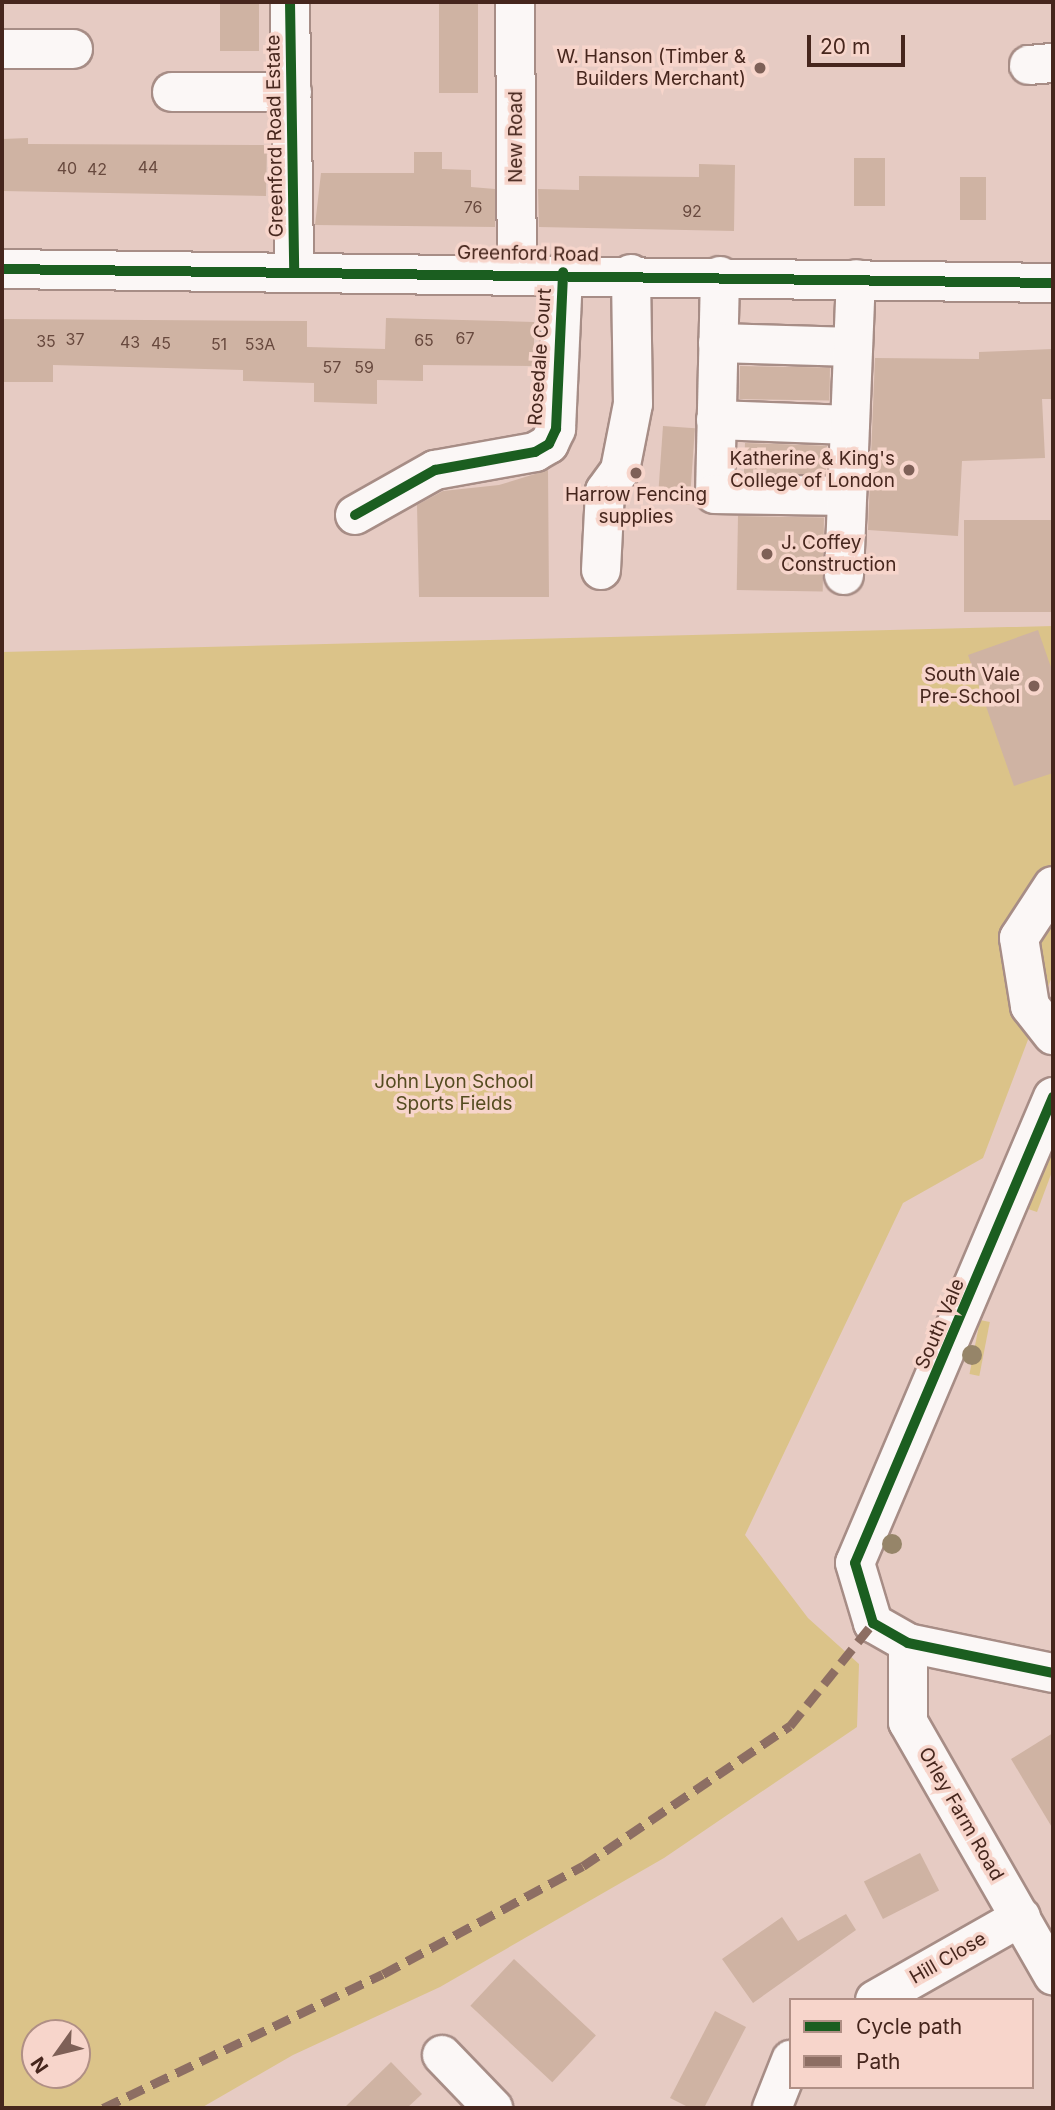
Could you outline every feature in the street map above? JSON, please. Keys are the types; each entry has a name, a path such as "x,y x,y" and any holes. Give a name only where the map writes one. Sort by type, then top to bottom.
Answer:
{"street":[{"name":"Greenford Road Estate","path":"290,2 294,270"},
{"name":"New Road","path":"515,2 517,271"},
{"path":"2,49 73,49"},
{"path":"172,92 292,92"},
{"name":"Greenford Road","path":"2,269 517,271 1053,283"},
{"name":"Rosedale Court","path":"355,515 435,470 536,452 549,444 556,429 563,272"},
{"path":"601,570 606,491 621,470 633,404 631,274"},
{"path":"720,276 715,495 847,496"},
{"path":"844,575 856,279"},
{"path":"718,343 853,347"},
{"path":"716,420 850,425"},
{"path":"1053,886 1019,938 1030,1006 1053,1035"},
{"name":"South Vale","path":"908,1643 873,1623 855,1563 1053,1097"},
{"path":"908,1643 1053,1673"},
{"name":"Orley Farm Road","path":"908,1643 908,1722 1053,1975"},
{"name":"Hill Close","path":"879,1998 1021,1917"},
{"path":"442,2055 479,2103"},
{"path":"772,2108 789,2065"}],"green space":[{"name":"John Lyon School Sports Fields","path":"1053,626 1053,974 983,1158 903,1203 745,1535 808,1618 859,1664 857,1727 664,1858 440,1987 293,2055 201,2108 2,2108 2,652"},
{"path":"1053,1139 1053,1169 1037,1212 1028,1209"},
{"path":"980,1320 990,1322 979,1376 970,1374"}],"building":[{"path":"220,2 259,2 259,51 220,51"},
{"path":"439,2 478,2 478,93 439,93"},
{"path":"28,138 28,144 267,145 266,196 2,191 2,139"},
{"path":"414,152 442,152 442,169 471,170 471,187 495,189 495,227 315,225 321,173 414,173"},
{"path":"854,158 885,158 885,206 854,206"},
{"path":"699,164 735,165 734,231 539,227 538,189 579,190 579,176 699,177"},
{"path":"960,177 986,177 986,220 960,220"},
{"path":"386,318 534,322 534,366 423,365 423,381 377,380 377,404 314,402 314,383 243,381 243,370 53,365 53,382 2,382 2,319 307,321 307,347 385,349"},
{"path":"1053,349 1053,399 1042,399 1045,458 962,461 958,536 868,530 875,358 979,359 979,352"},
{"path":"740,366 830,368 829,401 739,399"},
{"path":"663,426 695,428 690,505 658,503"},
{"path":"745,443 827,446 826,476 744,473"},
{"path":"548,470 549,597 419,597 417,505 443,491 499,485"},
{"name":"J. Coffey Construction","path":"738,516 824,518 823,591 737,590"},
{"path":"964,520 1053,520 1053,612 964,612"},
{"path":"1038,630 1053,673 1053,773 1014,786 968,655"},
{"path":"1053,1733 1053,1829 1011,1759"},
{"path":"920,1853 939,1890 883,1919 864,1882"},
{"path":"846,1914 856,1930 753,2003 722,1959 782,1917 798,1941"},
{"path":"514,1959 596,2035 552,2082 470,2006"},
{"path":"715,2011 746,2027 704,2108 690,2108 670,2098"},
{"path":"391,2062 422,2094 407,2108 344,2108"}],"marked path":[{"path":"103,2108 383,1974 583,1866 790,1726 873,1623"}],"cycle path":[{"path":"290,2 294,270"},
{"path":"2,269 1053,283"},
{"path":"355,515 435,470 535,452 549,444 556,429 563,272"},
{"path":"1053,1097 855,1563 873,1623 908,1643 1053,1673"}],"place":[{"name":"W. Hanson (Timber & Builders Merchant)","path":"760,68"},
{"name":"Katherine & King's College of London","path":"909,470"},
{"name":"Harrow Fencing supplies","path":"636,473"},
{"name":"J. Coffey Construction","path":"767,554"},
{"name":"South Vale Pre-School","path":"1034,686"}]}
